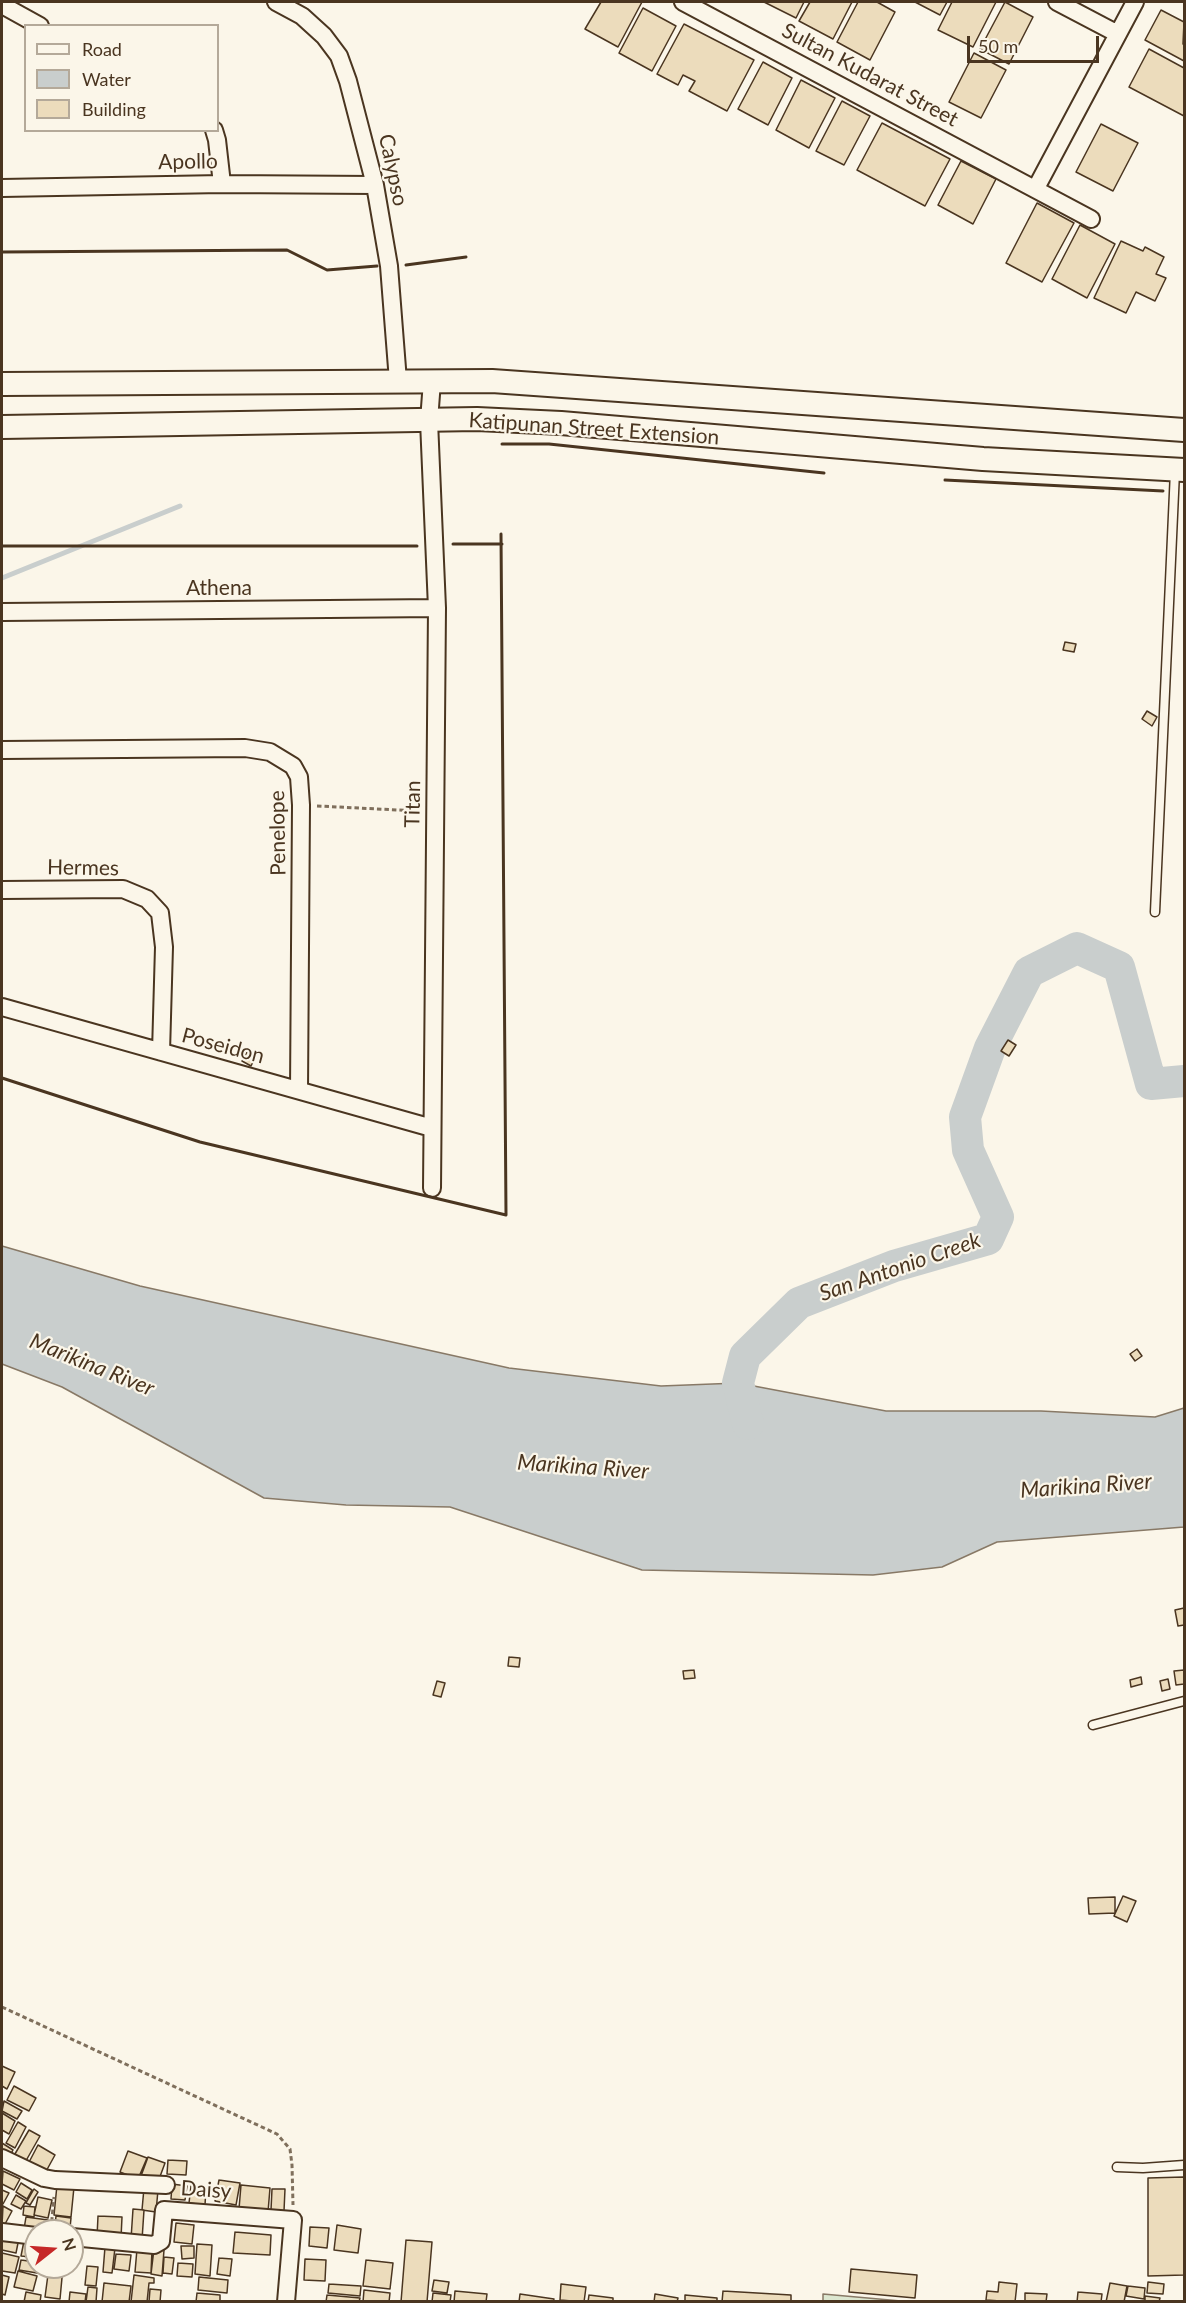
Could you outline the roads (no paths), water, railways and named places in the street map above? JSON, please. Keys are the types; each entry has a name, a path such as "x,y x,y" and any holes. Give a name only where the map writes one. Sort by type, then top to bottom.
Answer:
{"street":[{"name":"Calypso","path":"276,2 302,16 324,36 339,56 353,99 375,185 389,266 398,381"},
{"name":"Sultan Kudarat Street","path":"683,2 1091,219"},
{"path":"1057,2 1118,34"},
{"path":"1036,188 1135,2"},
{"path":"2,5 36,24"},
{"path":"215,132 222,184"},
{"name":"Apollo","path":"2,188 222,184 375,185"},
{"name":"Titan","path":"432,381 429,420 437,608 432,1188"},
{"name":"Katipunan Street Extension","path":"2,384 492,381 1185,430"},
{"name":"Katipunan Street Extension","path":"2,427 477,419 561,423 983,459 1180,469"},
{"name":"Athena","path":"2,612 437,608"},
{"name":"Penelope","path":"2,750 244,748 270,752 293,766 299,777 301,805 298,1090"},
{"name":"Hermes","path":"2,890 123,889 147,899 160,914 164,947 161,1052"},
{"name":"Poseidon","path":"2,1007 432,1128"},
{"path":"2,2158 44,2178 55,2180 166,2181 164,2210"},
{"name":"Daisy","path":"84,2237 154,2245 160,2241 164,2210 292,2220 286,2301"},
{"path":"2,2232 24,2235"}],"lane":[{"path":"1155,912 1180,469"},
{"path":"1093,1725 1185,1701"},
{"path":"1117,2167 1185,2165"}],"water":[{"name":"Marikina River","path":"2,1246 140,1286 509,1368 661,1386 738,1383 886,1411 1041,1411 1155,1417 1184,1408 1184,1527 997,1542 942,1567 873,1575 642,1570 450,1507 346,1505 264,1498 62,1387 2,1364"}],"waterway":[{"path":"2,578 180,506"},
{"name":"San Antonio Creek","path":"748,1424 738,1383 745,1356 799,1303 894,1266 988,1239 998,1217 968,1150 965,1117 990,1048 1029,972 1077,948 1119,967 1151,1084 1184,1081"}]}
